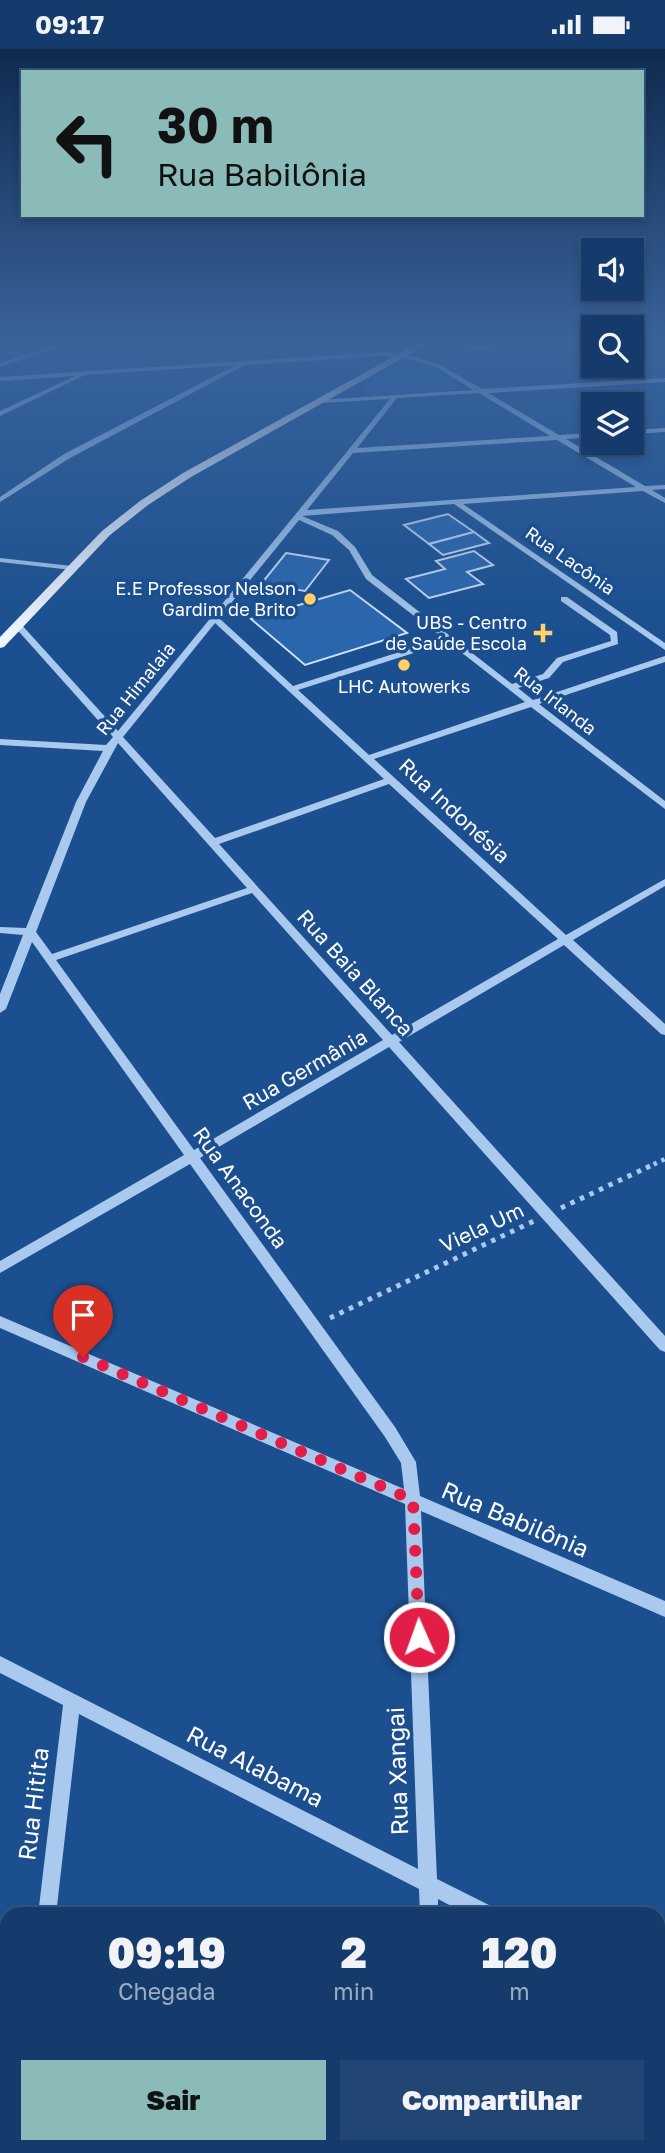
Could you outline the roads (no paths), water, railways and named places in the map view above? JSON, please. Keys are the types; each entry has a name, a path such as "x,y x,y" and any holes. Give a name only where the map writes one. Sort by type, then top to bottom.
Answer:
{"main road":[{"path":"0,644 9,631 106,533 144,503 255,439"}],"street":[{"path":"0,500 67,456 99,439"},
{"name":"Rua Himalaia","path":"0,1009 81,802 114,743 361,439"},
{"path":"351,451 529,439"},
{"path":"566,439 665,501"},
{"path":"300,515 665,487"},
{"name":"Rua Lacônia","path":"456,502 665,647"},
{"name":"Rua Irlanda","path":"300,515 335,533 352,549 369,577 665,806"},
{"path":"0,560 72,568"},
{"path":"511,687 545,676 560,660 615,642 614,634 564,599"},
{"name":"Rua Indonésia","path":"216,620 665,1031"},
{"name":"Rua Baia Blanca","path":"9,631 253,888 665,1346"},
{"path":"291,689 450,639"},
{"path":"368,758 665,659"},
{"path":"0,742 114,743"},
{"path":"211,843 391,780"},
{"name":"Rua Germânia","path":"0,1268 193,1159 564,939 665,883"},
{"path":"49,959 253,888"},
{"path":"0,930 30,932"},
{"name":"Rua Anaconda","path":"30,932 390,1432 408,1462 413,1500"},
{"name":"Rua Babilônia","path":"0,1322 665,1609"},
{"name":"Rua Xangai","path":"413,1500 429,1907"},
{"name":"Rua Alabama","path":"0,1664 473,1907"},
{"name":"Rua Hitita","path":"48,1907 72,1700"}],"place":[{"name":"E.E Professor Nelson Gardim de Brito","path":"310,599"},
{"name":"UBS - Centro de Saúde Escola","path":"543,633"},
{"name":"LHC Autowerks","path":"404,665"}]}
